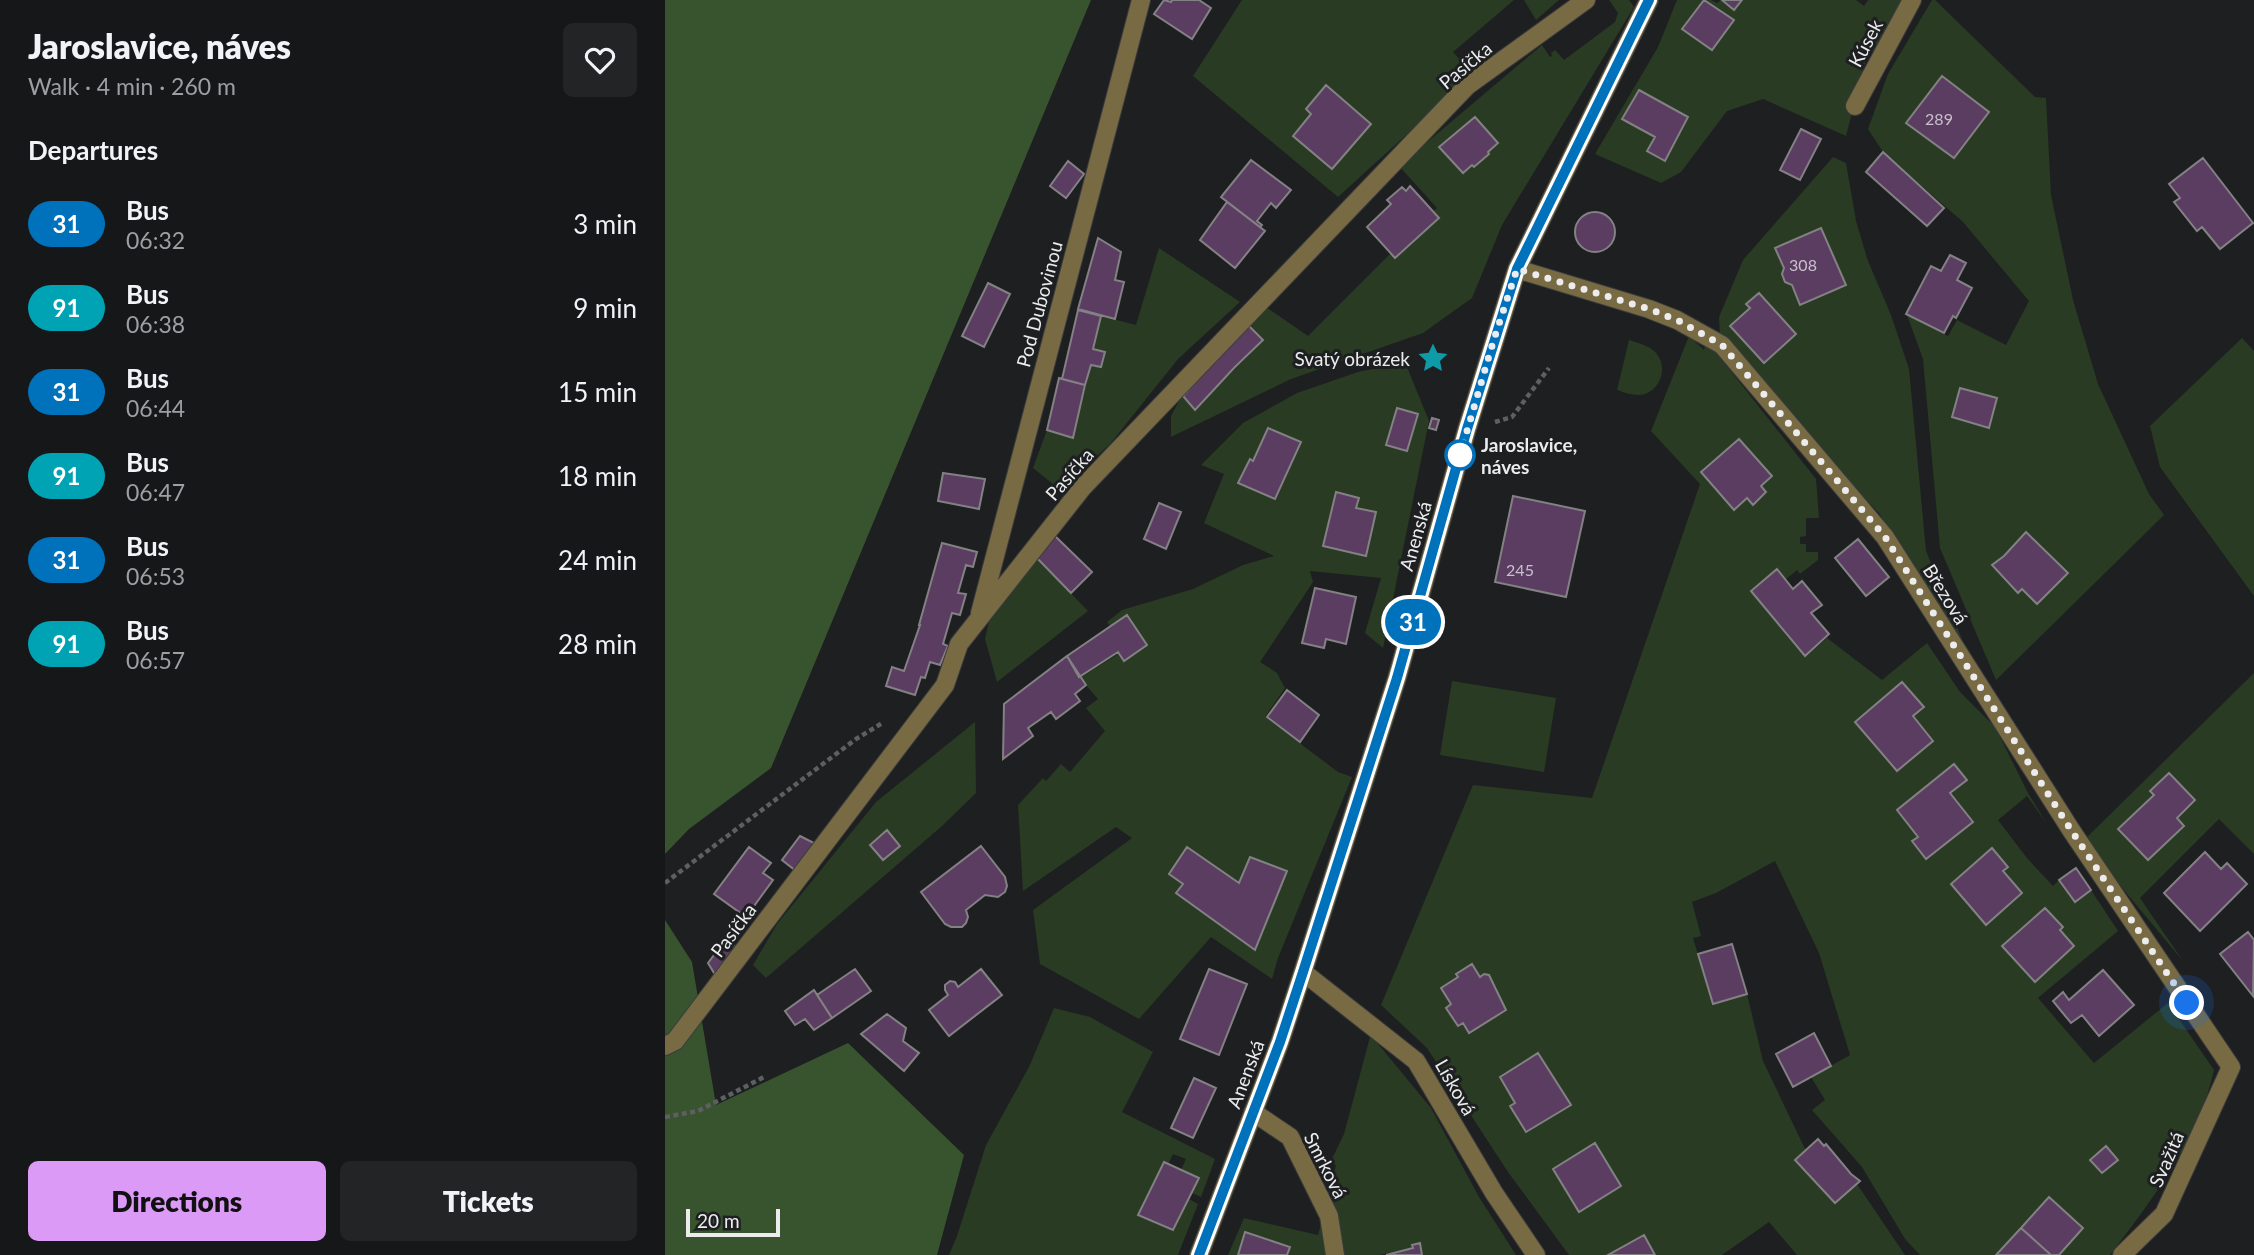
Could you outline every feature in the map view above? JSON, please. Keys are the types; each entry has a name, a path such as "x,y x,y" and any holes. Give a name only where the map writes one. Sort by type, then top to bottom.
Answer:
{"street":[{"name":"Pod Dubovinou","path":"979,619 1141,0"},
{"name":"Pasíčka","path":"665,1046 675,1041 945,685 959,644 1083,487 1467,86 1586,0"},
{"name":"Anenská","path":"1199,1255 1280,1042 1303,972 1397,678 1467,429 1517,269 1649,0"},
{"name":"Kúsek","path":"1855,106 1912,0"},
{"name":"Březová","path":"1517,269 1649,309 1677,320 1722,345 1885,537 2071,830 2231,1067"},
{"name":"Lísková","path":"1303,972 1416,1061 1494,1193 1537,1255"},
{"name":"Svažitá","path":"2122,1255 2164,1214 2231,1067"},
{"name":"Smrková","path":"1253,1112 1290,1137 1329,1216 1335,1255"}],"path":[{"path":"1467,429 1512,417 1549,368"},
{"path":"665,883 856,739 889,719"},
{"path":"665,1117 698,1111 764,1077"}],"green space":[{"path":"665,0 1091,0 771,768 689,829 665,854"},
{"path":"1242,0 1514,0 1453,52 1473,74 1338,197 1193,76"},
{"path":"1524,0 1559,0 1536,20"},
{"path":"1609,0 1629,0 1634,7 1502,225 1472,298 1423,333 1291,379 1171,437 1171,416 1188,384 1190,387 1183,396 1195,409 1263,341 1247,324 1266,307 1308,336 1391,253 1396,258 1439,218 1433,212 1437,208 1399,166 1542,45 1550,57 1555,50 1564,60 1615,22 1618,13"},
{"path":"1677,0 1711,0 1717,3 1721,0 1856,0 1864,6 1868,0 1907,0 1865,63 1846,136 1763,99 1727,111 1681,172 1661,183 1595,154 1658,47"},
{"path":"1932,0 2035,97 2046,98 2051,195 2073,300 2098,384 2149,494 2164,515 1996,680 1940,548 1923,359 1907,315 1948,336 1957,320 2006,345 2029,301 1963,222 1883,152 1868,129 1888,74"},
{"path":"1833,157 1846,163 1856,221 1868,261 1891,315 1909,369 1926,551 1970,659 1879,513 1801,433 1720,336 1719,317 1743,260"},
{"path":"1159,248 1240,302 1178,359 1110,444 1088,464 1064,493 1033,468 1047,430 1073,438 1091,365 1101,367 1104,352 1093,349 1101,316 1136,325"},
{"path":"1689,336 1704,350 1706,343 1711,346 1816,479 1819,518 1806,518 1806,536 1800,537 1800,544 1806,544 1806,552 1818,552 1818,560 1800,574 1797,570 1785,580 1752,592 1805,657 1827,638 1882,680 1927,643 1960,692 1995,727 2047,824 2027,796 1998,820 2053,886 2059,880 2075,902 2091,890 2118,931 2038,998 2094,1063 2168,1003 2214,1070 2207,1096 2186,1144 2142,1213 2110,1255 1920,1255 1905,1239 1862,1167 1812,1110 1825,1100 1811,1077 1850,1055 1819,953 1775,861 1716,893 1692,902 1701,936 1693,938 1713,1004 1747,994 1763,1061 1806,1151 1795,1160 1834,1203 1857,1184 1905,1255 1797,1255 1769,1222 1722,1255 1569,1255 1508,1172 1427,1048 1381,1005 1473,785 1592,798 1700,484 1651,431","holes":["1472,964 1480,977 1489,975 1497,988 1496,993 1458,1025 1451,1004 1441,988 1458,977 1456,973"]},
{"path":"2242,338 2254,351 2254,596 2160,467 2150,426"},
{"path":"1629,340 1652,350 1661,363 1659,382 1651,391 1642,395 1617,390"},
{"path":"1405,362 1429,421 1383,648 1365,633 1381,578 1310,571 1313,582 1260,662 1277,673 1285,688 1265,717 1338,772 1352,777 1278,958 1272,979 1211,937 1139,1019 1040,964 1033,910 1132,838 1116,827 1023,891 1018,805 1043,778 1046,781 1061,764 1070,772 1105,731 1086,708 1098,699 1080,678 1126,649 1107,622 1122,610 1193,589 1243,565 1274,556 1204,523 1224,474 1201,465 1243,423 1297,393 1358,372"},
{"path":"1033,554 1088,611 997,682 985,639 991,613"},
{"path":"2254,673 2254,854 2219,819 2140,898 2183,961 2083,841"},
{"path":"1452,681 1556,698 1544,772 1440,755"},
{"path":"975,722 976,793 942,826 766,978 753,965 777,924 876,802"},
{"path":"665,920 692,962 716,1105 848,1043 964,1155 937,1255 665,1255"},
{"path":"1054,1008 1090,1017 1153,1052 1122,1112 1215,1159 1201,1197 1192,1193 1199,1178 1181,1170 1186,1159 1173,1154 1168,1164 1163,1163 1138,1214 1173,1230 1189,1199 1198,1204 1178,1255 949,1255 986,1145 1029,1067"},
{"path":"1370,1037 1431,1108 1479,1197 1516,1255 1422,1255 1419,1243 1412,1245 1413,1248 1379,1255 1287,1255 1245,1232 1238,1255 1228,1255 1244,1218 1318,1235 1336,1165 1330,1163 1344,1134"}],"building":[{"path":"1164,0 1199,0 1211,8 1192,39 1154,14"},
{"path":"1704,0 1734,20 1712,50 1682,29"},
{"path":"1722,0 1742,0 1734,10"},
{"path":"1942,76 1989,112 1954,158 1906,123"},
{"path":"1326,85 1371,124 1332,169 1293,136 1311,114 1306,109"},
{"path":"1639,90 1688,117 1665,161 1647,151 1655,137 1622,119"},
{"path":"1475,117 1498,143 1474,167 1472,165 1463,173 1439,147"},
{"path":"1801,129 1821,139 1800,180 1780,170"},
{"path":"1883,152 1944,208 1927,226 1866,172"},
{"path":"2203,158 2253,223 2220,249 2202,227 2197,231 2174,202 2180,198 2169,184"},
{"path":"1251,160 1291,190 1276,208 1271,203 1257,221 1262,225 1260,227 1221,197"},
{"path":"1068,161 1084,174 1066,198 1050,186"},
{"path":"1410,186 1439,218 1395,258 1367,227 1391,204 1387,200 1402,187 1406,191"},
{"path":"1227,202 1265,231 1235,268 1200,240"},
{"path":"1595,212 1609,218 1615,232 1609,246 1595,252 1581,246 1575,232 1581,218"},
{"path":"1821,228 1846,285 1800,305 1792,285 1785,282 1782,274 1784,268 1775,248"},
{"path":"1098,238 1121,252 1115,280 1124,282 1115,319 1078,309"},
{"path":"1950,255 1966,263 1957,280 1972,288 1956,318 1953,316 1944,333 1906,314 1931,266 1941,271"},
{"path":"988,283 1010,294 984,347 962,336"},
{"path":"1759,293 1796,334 1764,363 1730,326 1750,308 1746,304"},
{"path":"1078,310 1101,316 1093,349 1105,352 1101,367 1091,365 1085,385 1062,379"},
{"path":"1247,324 1263,340 1195,410 1183,396"},
{"path":"1059,378 1085,385 1073,438 1047,430"},
{"path":"1960,388 1997,398 1989,428 1952,417"},
{"path":"1397,408 1418,414 1407,451 1386,445"},
{"name":"Jaroslavice, náves","path":"1432,418 1439,420 1436,430 1429,428"},
{"path":"1268,428 1301,442 1275,499 1238,483 1250,459 1253,461"},
{"path":"1739,439 1772,476 1761,486 1766,492 1753,505 1747,498 1734,510 1701,472"},
{"path":"943,473 985,479 979,509 938,501"},
{"path":"1336,492 1359,498 1356,508 1376,512 1366,556 1323,546"},
{"path":"1513,496 1585,511 1566,597 1495,582"},
{"path":"1159,503 1181,512 1166,549 1144,539"},
{"path":"2026,532 2068,573 2037,604 2022,589 2018,593 1992,565"},
{"path":"1054,535 1092,572 1071,593 1033,554"},
{"path":"1858,539 1889,577 1866,596 1835,558"},
{"path":"942,543 977,552 973,567 966,565 958,593 966,594 960,615 952,613 943,644 948,646 940,665 930,662 915,695 886,686 892,667 904,671 920,625"},
{"path":"1777,569 1793,589 1802,581 1822,605 1811,613 1829,634 1805,656 1751,591"},
{"path":"1315,588 1356,597 1346,644 1326,639 1324,648 1302,643"},
{"path":"1127,615 1147,645 1124,661 1118,652 1079,677 1067,656"},
{"path":"1067,656 1086,685 1075,694 1080,701 1056,719 1051,712 1028,728 1033,736 1003,759 1004,704"},
{"path":"1902,682 1924,707 1913,716 1933,741 1897,771 1855,722"},
{"path":"1287,690 1319,715 1300,742 1267,717"},
{"path":"1954,764 1967,780 1950,793 1973,822 1926,859 1912,841 1918,837 1897,810"},
{"path":"2169,773 2195,800 2177,818 2184,826 2148,860 2118,829 2154,795 2150,791"},
{"path":"887,830 900,846 883,860 870,845"},
{"path":"800,836 816,844 796,871 782,860"},
{"path":"981,846 1005,877 1005,892 998,897 985,895 966,910 968,917 962,927 951,927 945,924 921,892"},
{"path":"749,847 771,863 763,873 773,880 746,917 714,894"},
{"path":"1187,847 1239,883 1250,857 1287,871 1255,950 1176,893 1183,884 1169,874"},
{"path":"1992,848 2008,867 2003,871 2022,893 1986,925 1951,884"},
{"path":"2205,852 2221,869 2227,863 2247,884 2200,931 2164,893"},
{"path":"2076,868 2091,890 2075,902 2059,880"},
{"path":"2045,908 2063,927 2060,930 2074,946 2035,982 2002,946"},
{"path":"2248,932 2254,940 2253,996 2220,954"},
{"path":"726,939 739,949 717,978 708,963"},
{"path":"1732,944 1747,994 1713,1004 1698,954"},
{"path":"1472,964 1480,977 1489,975 1506,1010 1469,1033 1463,1023 1458,1026 1446,1008 1451,1004 1441,988"},
{"path":"855,969 871,991 832,1018 817,995"},
{"path":"981,969 1002,995 949,1036 929,1010 948,995 945,985 950,981 955,982 958,987"},
{"path":"1209,969 1247,984 1219,1055 1180,1039"},
{"path":"2103,970 2134,1005 2099,1036 2082,1015 2071,1023 2053,1001 2063,992 2069,1000"},
{"path":"814,990 832,1018 814,1030 805,1019 795,1025 785,1011"},
{"path":"887,1014 906,1028 903,1041 919,1053 904,1071 861,1034"},
{"path":"1814,1033 1831,1066 1793,1087 1776,1054"},
{"path":"1538,1053 1571,1105 1526,1132 1510,1106 1515,1103 1500,1077"},
{"path":"1194,1078 1216,1088 1193,1138 1171,1128"},
{"path":"1818,1139 1824,1146 1826,1144 1860,1181 1835,1203 1795,1160"},
{"path":"1595,1143 1621,1186 1579,1212 1553,1169"},
{"path":"2106,1146 2118,1160 2102,1173 2090,1160"},
{"path":"1164,1162 1199,1178 1173,1230 1138,1215"},
{"path":"2049,1197 2083,1228 2059,1255 2051,1255 2021,1228"},
{"path":"2021,1228 2051,1255 1996,1255"},
{"path":"1245,1232 1290,1247 1287,1255 1238,1255"},
{"path":"1644,1235 1655,1255 1608,1255"},
{"path":"1420,1243 1422,1255 1386,1255 1413,1248 1412,1245"}],"bus line":[{"name":"31","path":"1199,1255 1280,1042 1303,972 1397,678 1467,429 1517,269 1649,0"}],"place":[{"name":"Svatý obrázek","path":"1433,358"},
{"name":"Jaroslavice, náves","path":"1460,455"}],"route":[{"path":"1460,455 1517,269 1649,309 1677,320 1722,345 1885,537 2071,830 2187,1003"}]}
